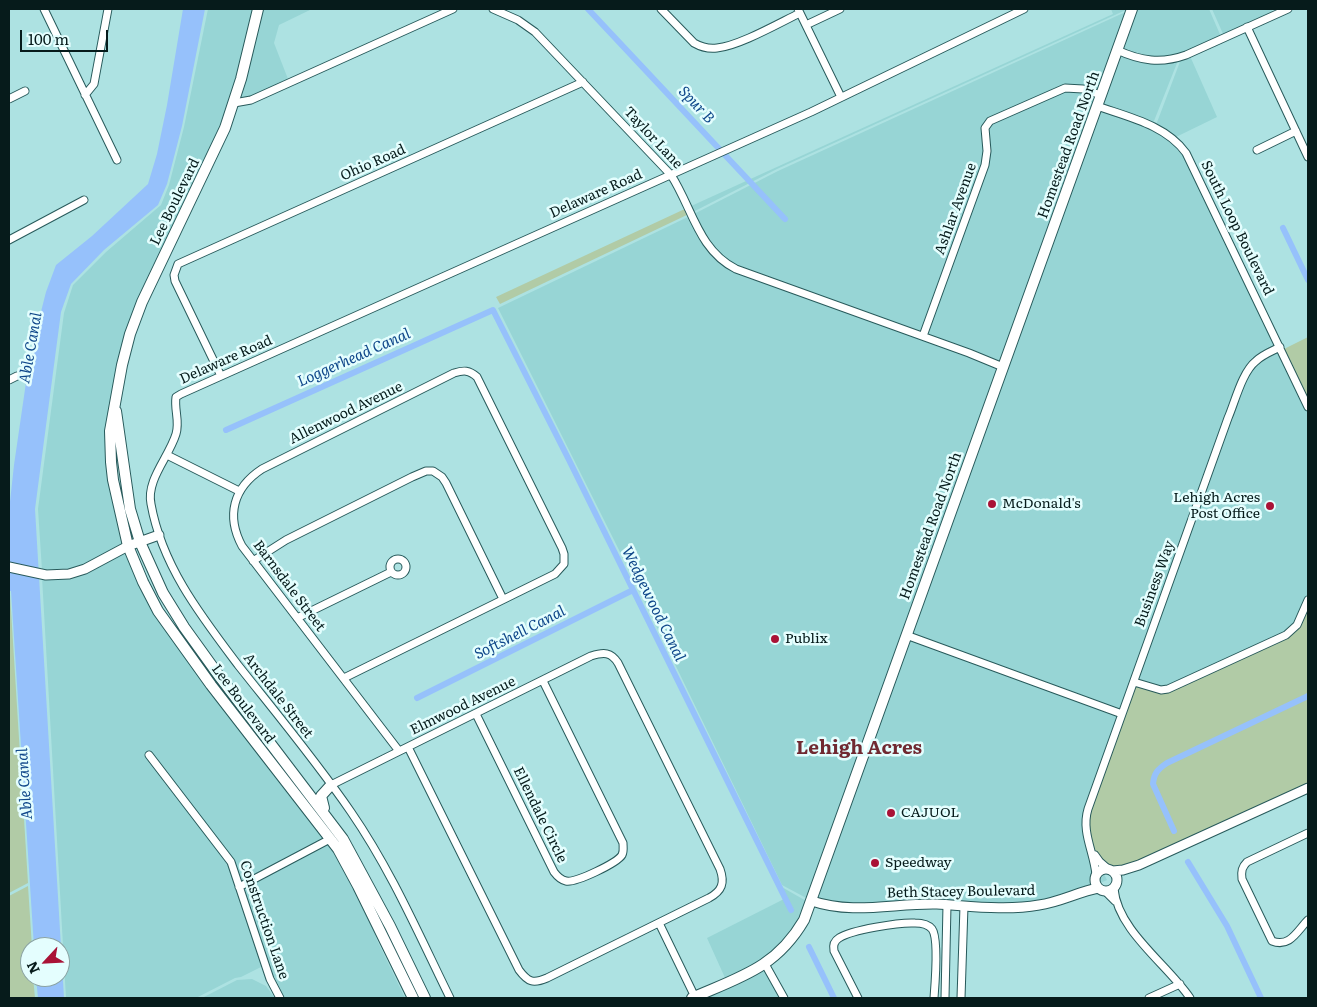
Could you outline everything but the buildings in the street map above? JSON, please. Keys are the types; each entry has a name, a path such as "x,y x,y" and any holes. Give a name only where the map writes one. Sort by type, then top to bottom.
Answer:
{"main road":[{"name":"Lee Boulevard","path":"258,9 248,56 234,102 213,154 136,315 114,405 110,431 111,462 128,546 158,611 243,727 335,836 373,893 425,998"},
{"name":"Homestead Road North","path":"693,998 766,964 790,941 804,920 1132,9"},
{"name":"Lee Boulevard","path":"114,405 120,430 122,460 130,509 140,542 155,578 169,605 220,677 327,816 347,865 413,998"},
{"path":"243,727 250,726 277,760 288,765"},
{"path":"305,787 318,789 331,785"},
{"path":"327,816 321,798 331,785"},
{"path":"385,940 392,944 403,965 413,974"}],"street":[{"path":"44,9 117,160"},
{"path":"85,95 94,84 108,9"},
{"path":"234,102 251,100 453,9"},
{"name":"Taylor Lane","path":"494,9 527,25 672,175 709,249 728,265 922,336"},
{"path":"660,9 694,43 716,49 735,44 799,11 841,97"},
{"path":"806,25 840,9"},
{"name":"Delaware Road","path":"176,398 221,376 672,175 841,97 1024,9"},
{"path":"1117,50 1132,57 1148,61 1170,60 1186,55 1288,9"},
{"path":"1247,27 1308,157"},
{"name":"Ohio Road","path":"221,376 175,282 175,269 182,262 584,82"},
{"name":"Ashlar Avenue","path":"922,336 985,165 987,151 985,128 990,121 1065,88 1082,89 1101,95"},
{"path":"9,99 25,91"},
{"name":"South Loop Boulevard","path":"1097,106 1163,131 1182,146 1192,163 1308,407"},
{"path":"1257,150 1296,131"},
{"path":"9,240 84,200"},
{"path":"922,336 1003,367"},
{"name":"Business Way","path":"1102,884 1086,834 1086,816 1244,378 1257,359 1280,347"},
{"name":"Allenwood Avenue","path":"239,491 255,473 286,456 454,373 463,370 471,372 476,377 564,554 564,564 555,574 503,599"},
{"path":"9,380 17,376"},
{"name":"Archdale Street","path":"176,398 178,425 175,440 150,491 150,504 159,535 178,580 195,608 351,811 374,847 450,998"},
{"path":"167,455 239,491"},
{"path":"253,561 294,536 419,474 433,471 442,477 503,599 344,678"},
{"name":"Barnsdale Street","path":"239,491 234,516 235,530 242,546 399,752"},
{"path":"9,567 46,575 78,572 128,546 159,535"},
{"path":"297,618 391,572"},
{"path":"1134,682 1161,690 1168,688 1286,635 1297,625 1308,600"},
{"path":"906,635 1122,714"},
{"name":"Elmwood Avenue","path":"331,785 591,656 608,653 614,656 723,877 722,888 716,894 658,923"},
{"name":"Ellendale Circle","path":"476,714 554,872 565,881 574,881 590,874 621,856 624,850 623,843 543,681"},
{"path":"408,747 525,978 532,982 541,980 658,923 693,998"},
{"name":"Construction Lane","path":"149,755 231,862 270,979 280,998"},
{"path":"1190,998 1180,984 1140,940 1102,884 1101,870 1122,875 1139,865 1308,788"},
{"path":"1308,833 1247,862 1241,869 1241,874 1272,941 1289,942 1308,920"},
{"path":"238,886 335,836"},
{"name":"Business Way","path":"1090,846 1100,862 1113,873"},
{"path":"1102,884 1113,873"},
{"name":"Beth Stacey Boulevard","path":"812,901 851,909 911,905 1030,906 1054,902 1102,884"},
{"path":"945,998 947,906"},
{"path":"961,998 964,906"},
{"path":"858,998 834,951 834,944 840,937 872,928 916,922 925,924 932,929 936,948 934,998"},
{"path":"936,948 947,947"},
{"path":"766,964 784,998"},
{"path":"1149,998 1180,984"}],"shaded area":[{"path":"208,9 254,9 245,55 222,127 151,272 106,431 124,545 77,569 55,572 42,570 38,509 64,313 73,285 106,252 161,205 169,185 184,127"},
{"path":"261,9 312,9 279,25 274,43 288,79 237,104"},
{"path":"1111,9 1128,9 777,169 691,213 689,207 1113,14"},
{"path":"1132,9 1209,9 1222,39 1179,58 1152,126 1182,146 1308,407 1308,600 1302,618 1090,846 1107,880 1080,892 1039,905 886,907 812,901 782,885 638,588 498,308 692,215 778,171"},
{"path":"1212,9 1271,9 1273,13 1224,36"},
{"path":"1190,56 1217,117 1176,137 1156,125 1181,59"},
{"path":"126,550 140,583 335,851 366,909 377,940 405,998 281,998 265,965 196,998 66,998 65,987 70,987 70,937 63,937 42,577 48,578"},
{"path":"677,676 780,886 808,902 801,919 770,957 726,980 707,938 784,899 675,677"},
{"path":"767,966 783,996 779,998 699,998"},
{"path":"252,979 266,986 275,998 202,998 237,980"}],"green space":[{"path":"689,207 691,213 500,304 496,297"},
{"path":"1308,337 1308,400 1284,349"},
{"path":"9,578 28,883 9,893"},
{"path":"1308,608 1308,784 1140,861 1122,867 1103,866 1090,839 1088,817 1135,685 1160,692 1287,637 1299,627"},
{"path":"28,886 31,937 20,937 20,987 34,987 35,998 9,998 9,896"}],"water":[{"name":"Able Canal","path":"183,9 205,9 182,126 167,184 158,205 104,250 71,284 61,312 35,509 60,937 33,937 11,591 9,591 9,511 30,355 46,292 56,265 92,236 148,184 157,154"},
{"path":"37,987 63,987 64,998 38,998"}],"waterway":[{"name":"Spur B","path":"588,9 785,219"},
{"path":"1283,228 1308,280"},
{"name":"Wedgewood Canal","path":"226,430 493,310 791,910"},
{"name":"Softshell Canal","path":"417,698 633,590"},
{"path":"1174,831 1153,784 1155,774 1159,769 1167,763 1308,696"},
{"path":"1188,862 1227,926 1261,998"},
{"name":"Wedgewood Canal","path":"809,947 834,998"}],"place":[{"name":"McDonald's","path":"992,504"},
{"name":"Lehigh Acres Post Office","path":"1270,506"},
{"name":"Publix","path":"775,639"},
{"name":"CAJUOL","path":"891,813"},
{"name":"Speedway","path":"875,863"}],"district":[{"name":"Lehigh Acres","path":"859,748"}],"water label":[{"name":"Loggerhead Canal","path":"354,358"}]}
